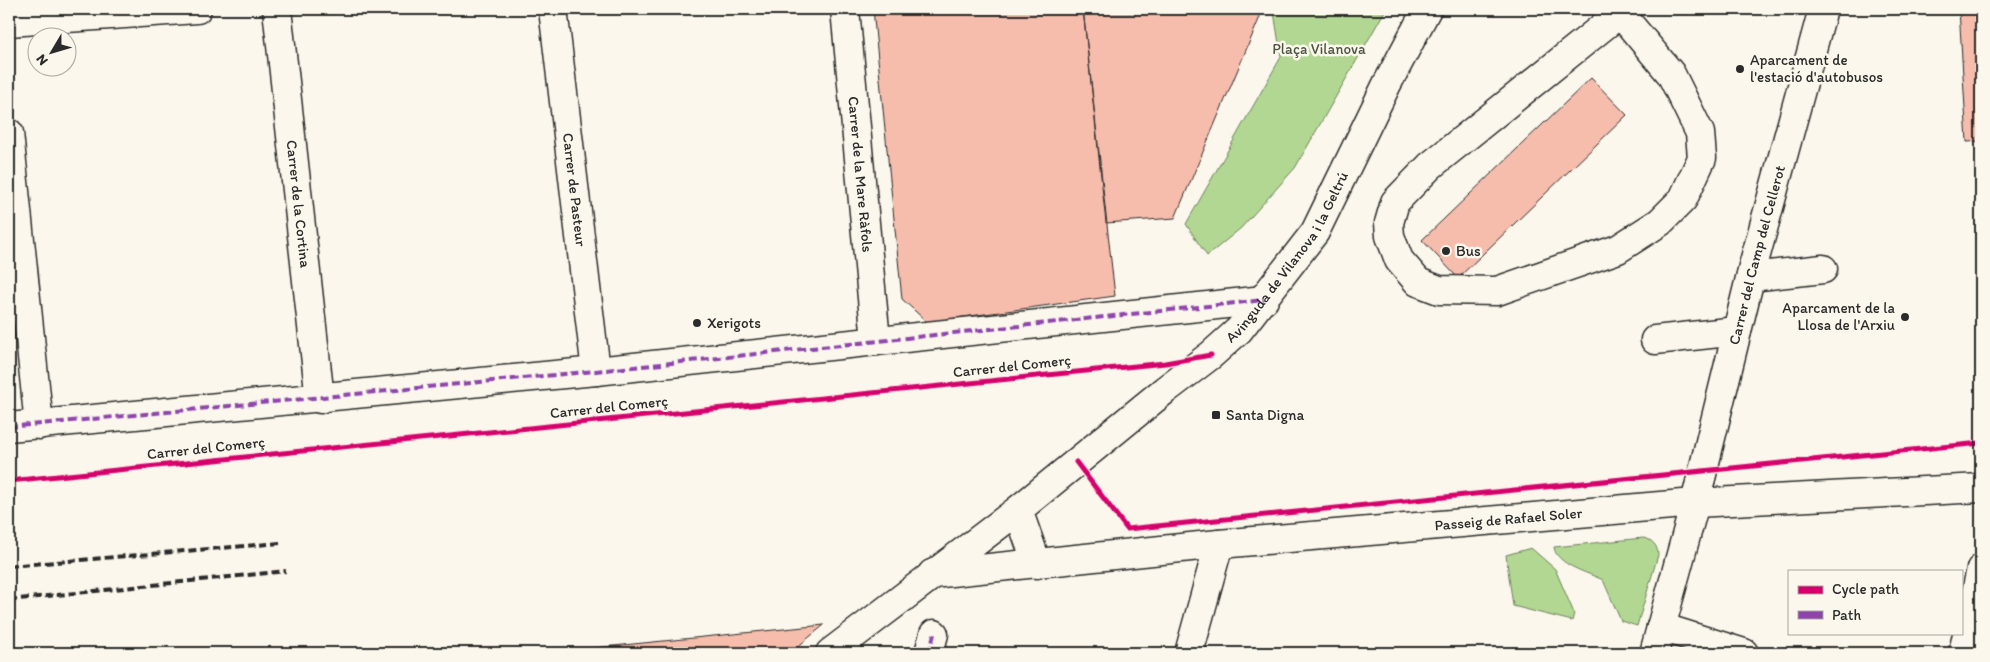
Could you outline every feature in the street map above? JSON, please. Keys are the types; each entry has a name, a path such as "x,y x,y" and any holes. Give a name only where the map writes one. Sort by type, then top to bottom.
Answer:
{"street":[{"path":"9,22 197,9"},
{"name":"Carrer de la Cortina","path":"277,9 320,398"},
{"name":"Carrer de Pasteur","path":"553,9 596,371"},
{"name":"Carrer de la Mare Ràfols","path":"845,9 876,341"},
{"name":"Avinguda de Vilanova i la Geltrú","path":"830,653 1018,510 1165,390 1211,355 1239,330 1264,300 1314,232 1387,84 1427,9"},
{"name":"Carrer del Camp del Cellerot","path":"1654,653 1695,503 1750,277 1823,9"},
{"path":"1620,11 1671,74 1700,133 1702,158 1683,199 1660,222 1618,249 1497,291 1439,290 1418,282 1399,260 1390,236 1389,223 1395,202 1430,166 1620,11"},
{"path":"9,133 39,425"},
{"path":"1750,277 1822,269"},
{"path":"9,427 596,371 1264,300"},
{"path":"1655,340 1737,331"},
{"name":"Passeig de Rafael Soler","path":"926,579 1037,564 1219,544 1695,503 1981,488"},
{"path":"1018,510 1037,564"},
{"path":"1189,653 1219,544"},
{"path":"1963,653 1981,569"},
{"path":"1661,627 1744,653"}],"green space":[{"name":"Plaça Vilanova","path":"1300,9 1386,9 1295,168 1241,228 1207,256 1186,224 1281,57 1274,12"},
{"path":"1643,538 1654,544 1658,555 1637,626 1621,621 1603,580 1567,564 1556,553 1554,547"},
{"path":"1531,548 1555,569 1574,613 1572,621 1513,606 1506,555"}],"building":[{"path":"873,9 1083,9 1115,296 927,322 902,299"},
{"path":"1083,9 1259,9 1260,17 1175,218 1106,223"},
{"path":"1959,9 1981,9 1981,141 1967,142"},
{"path":"1591,78 1627,115 1458,278 1422,240"},
{"path":"824,625 790,653 543,653"}],"railway":[{"path":"9,566 280,543"},
{"path":"9,600 286,571"}],"marked path":[{"path":"9,427 596,371 1264,300"},
{"path":"929,653 934,634"}],"cycle path":[{"name":"Carrer del Comerç","path":"9,481 1165,363 1211,355"},
{"path":"1076,462 1127,529 1981,443"}],"place":[{"name":"Aparcament de l'estació d'autobusos","path":"1740,69"},
{"name":"Bus","path":"1446,251"},
{"name":"Aparcament de la Llosa de l'Arxiu","path":"1905,317"},
{"name":"Xerigots","path":"697,323"},
{"name":"Santa Digna","path":"1216,415"}]}
